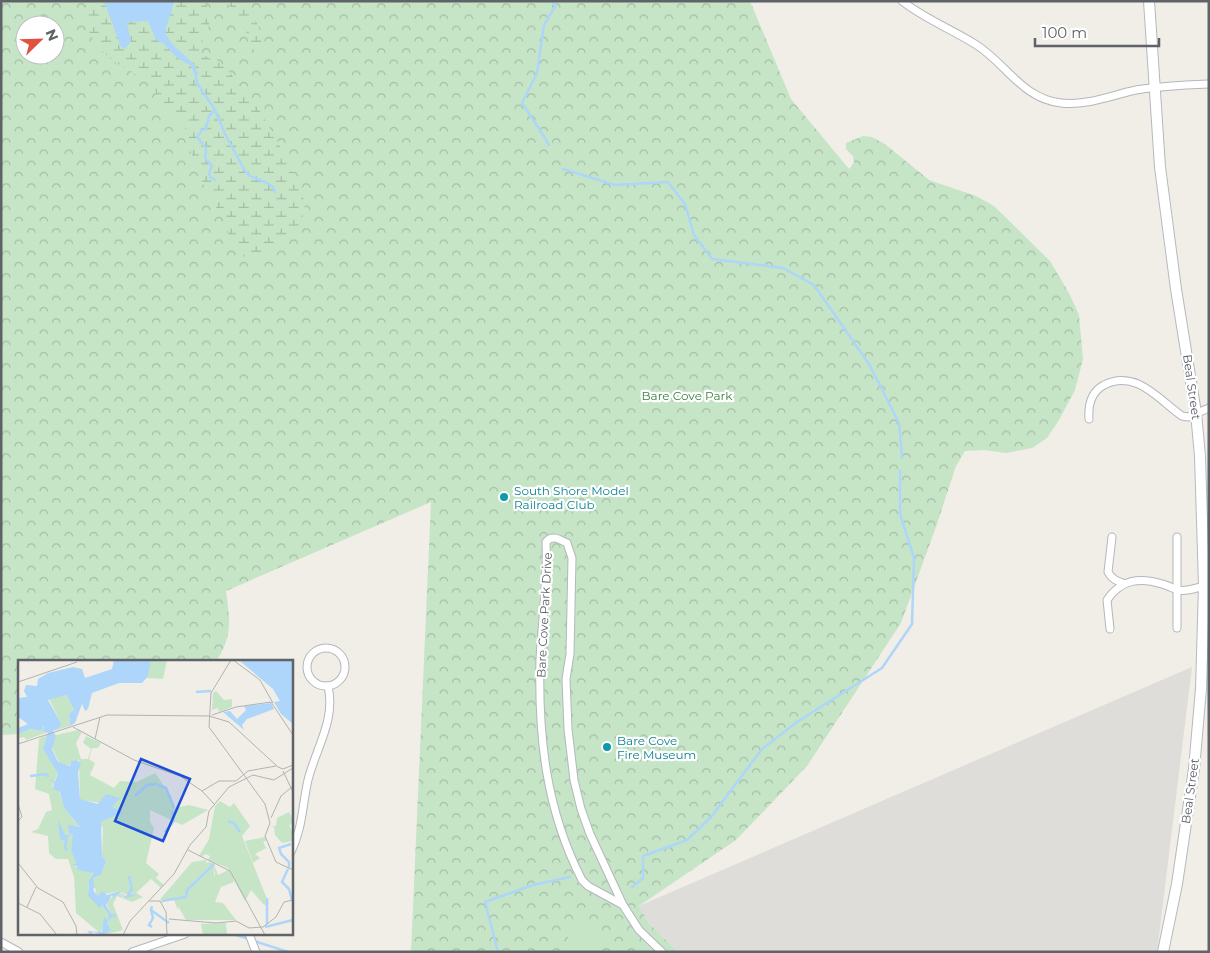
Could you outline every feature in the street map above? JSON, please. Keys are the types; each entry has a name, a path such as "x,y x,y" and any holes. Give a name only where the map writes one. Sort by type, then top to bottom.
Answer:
{"street":[{"path":"902,1 929,20 981,48 999,63 1022,87 1040,98 1050,101 1063,103 1081,102 1156,87 1209,84"},
{"name":"Beal Street","path":"1149,1 1160,167 1176,289 1196,413 1200,456 1204,586 1201,690 1194,769 1177,884 1163,952"},
{"path":"1089,419 1089,404 1098,388 1112,381 1125,379 1148,389 1182,416 1188,417 1209,408"},
{"name":"Bare Cove Park Drive","path":"623,905 588,886 582,880 557,818 548,788 542,734 540,659 547,575 546,542 549,538 553,537 567,543 572,558 570,654 566,679 568,738 574,780 581,809 590,834 623,905 639,930 662,952"},
{"path":"1178,537 1178,628"},
{"path":"1112,538 1108,572 1116,581 1124,583 1143,580 1177,590 1204,586"},
{"path":"1110,629 1107,600 1124,583"},
{"path":"328,647 342,654 346,669 342,679 334,685 328,686 321,686 314,682 308,675 307,665 312,653 328,647"},
{"path":"292,849 301,826 308,780 328,724 331,707 328,686"},
{"path":"132,952 179,936"},
{"path":"251,936 256,952"},
{"path":"1,942 19,952"}],"shaded area":[{"path":"1192,667 1157,952 678,952 648,922 639,906"}],"green space":[{"name":"Bare Cove Park","path":"1,1 104,1 109,13 174,7 175,1 750,1 791,99 849,169 854,163 853,156 846,149 846,143 863,136 872,137 885,144 929,180 976,196 994,206 1050,261 1069,293 1079,315 1083,359 1075,390 1059,420 1047,438 1032,448 1006,453 984,450 965,451 956,466 901,623 807,766 736,840 639,906 648,922 678,952 411,952 431,502 226,591 229,611 228,636 217,660 18,660 18,734 1,735"},
{"path":"85,1 104,1 117,41 129,32 127,25 129,22 148,21 156,40 164,44 175,56 191,66 194,74 194,64 171,43 166,33 166,28 175,1 205,1 210,20 200,48 202,53 208,58 217,60 227,69 260,111 278,142 303,195 305,210 300,224 280,243 264,255 251,258 239,254 232,246 225,223 204,186 189,147 184,125 166,112 161,105 151,80 125,69 98,47 88,27 85,15"},
{"path":"226,1 244,1 261,34 263,55 261,56 254,50 244,27"},
{"path":"586,921 591,923 603,952 574,952 567,935 571,927"}],"water":[{"path":"104,1 175,1 166,27 166,35 172,44 194,64 198,74 196,78 191,66 175,56 164,44 156,40 148,21 129,22 127,25 131,41 125,49 121,47"}],"waterway":[{"path":"549,145 522,103 537,73 544,25 556,5 551,1"},
{"path":"196,78 197,83 215,110 225,134 245,171 250,176 273,187 275,192"},
{"path":"214,111 209,116 206,129 202,130 197,137 206,148 205,158 212,166 209,173 210,177 215,180"},
{"path":"563,169 615,185 668,182 685,204 694,235 712,259 783,268 814,285 869,364 899,423 902,458"},
{"path":"632,887 643,878 643,856 687,840 711,817 762,749 797,722 882,668 912,624 914,558 900,514 900,471"},
{"path":"498,952 485,902 533,885 570,877"},
{"path":"239,936 249,939"},
{"path":"254,941 288,952"}],"place":[{"name":"South Shore Model Railroad Club","path":"504,497"},
{"name":"Bare Cove Fire Museum","path":"607,747"}]}
